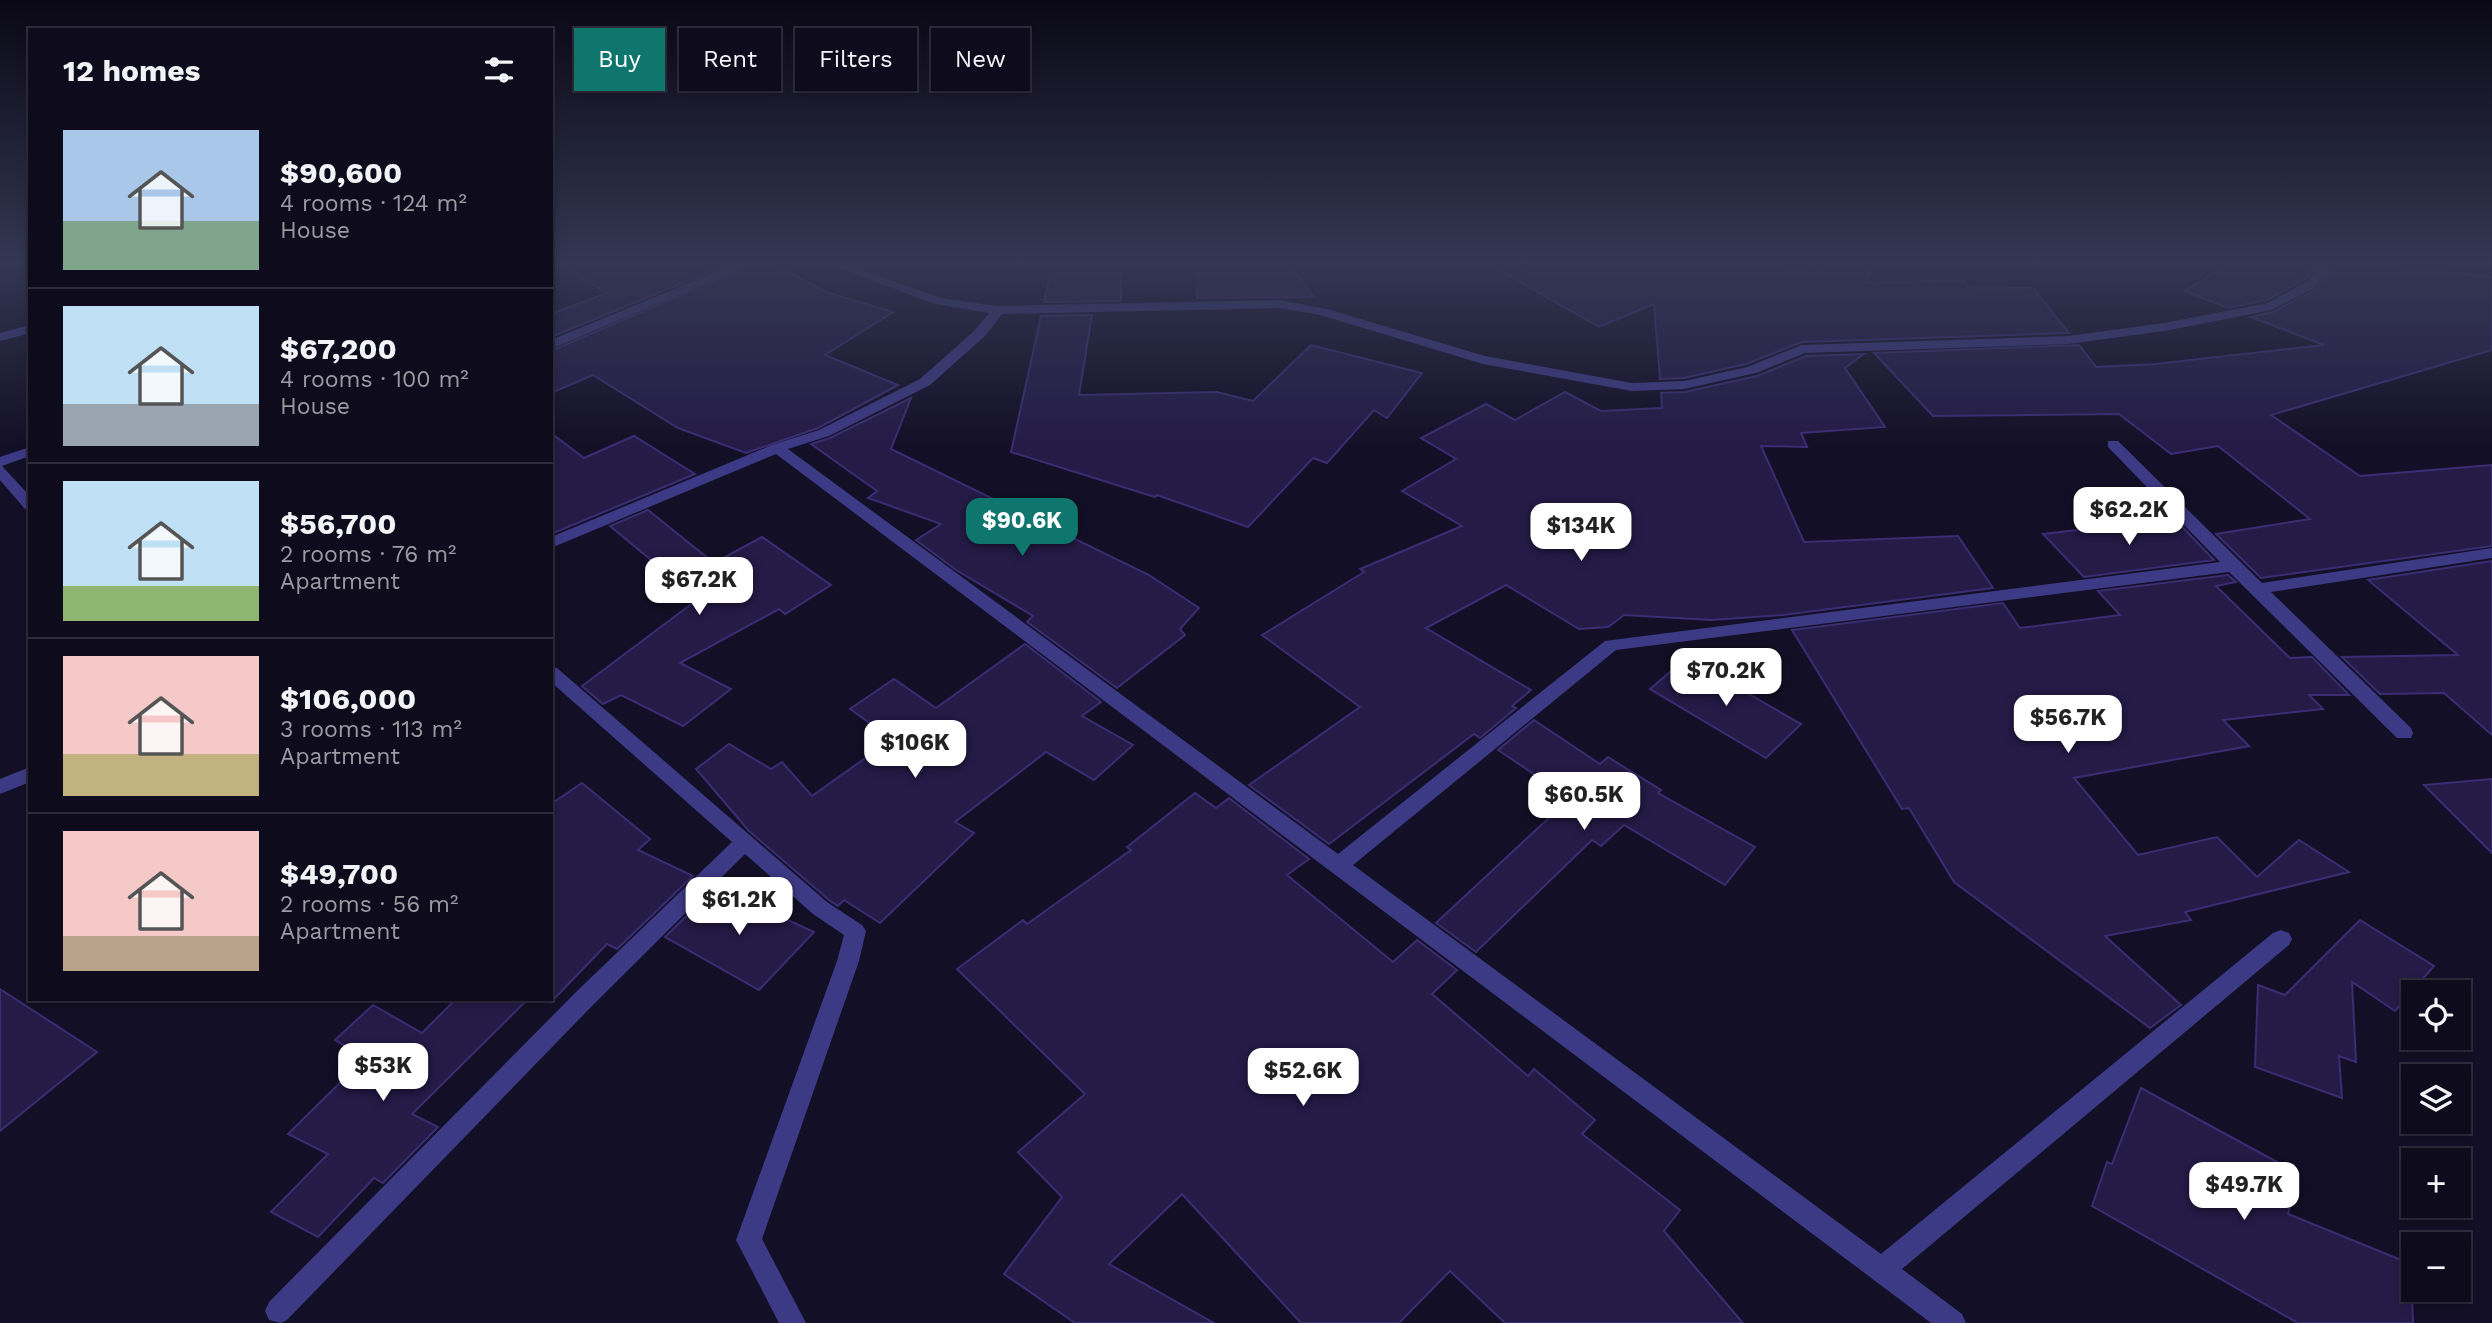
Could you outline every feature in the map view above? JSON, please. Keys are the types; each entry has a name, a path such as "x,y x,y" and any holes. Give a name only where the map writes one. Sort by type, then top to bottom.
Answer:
{"street":[{"path":"553,344 604,323"},
{"path":"553,542 777,449 824,433 925,382 988,323"},
{"path":"1358,323 1483,360 1645,386 1684,385 1751,370 1801,349 2068,340 2186,323"},
{"path":"0,337 28,329"},
{"path":"2113,444 2404,733"},
{"path":"777,449 1953,1323"},
{"path":"0,462 28,452"},
{"path":"0,470 28,504"},
{"path":"2258,589 2492,553"},
{"path":"1336,867 1611,645 2233,566"},
{"path":"553,674 820,908 855,931 848,961 749,1240 793,1323"},
{"path":"0,787 28,775"},
{"path":"278,1311 575,1008 745,842"},
{"path":"1882,1269 2281,939"}],"building":[{"path":"553,323 586,323 553,336"},
{"path":"617,323 876,323 825,355 898,385 818,428 746,453 678,428 593,375 553,392 553,350"},
{"path":"1040,323 1091,323 1079,395 1217,392 1253,401 1311,345 1422,373 1387,418 1374,410 1327,463 1313,458 1248,527 1157,495 1155,497 1011,452"},
{"path":"1592,323 1609,323 1599,327"},
{"path":"1655,323 2061,323 2069,333 1802,342 1746,364 1684,378 1660,379"},
{"path":"2266,323 2492,323 2492,350 2271,415 2360,476 2492,465 2492,546 2261,578 2216,534 2310,519 2218,446 2171,454 2119,414 1933,416 1874,353 2079,345 2096,367 2155,364 2324,345"},
{"path":"1864,354 1845,368 1885,427 1801,433 1807,447 1761,446 1804,542 1958,536 1993,588 1783,615 1711,620 1624,615 1608,627 1579,629 1506,585 1426,628 1531,690 1512,706 1516,708 1480,738 1474,734 1329,844 1249,785 1360,707 1262,635 1364,572 1360,569 1462,526 1402,491 1456,459 1421,438 1486,404 1515,420 1565,392 1601,411 1662,408 1661,393 1685,392 1757,376 1806,356"},
{"path":"911,398 891,449 1149,575 1199,608 1180,629 1185,635 1117,688 1027,622 1033,616 956,570 916,540 941,524 868,498 877,491 811,444 830,438"},
{"path":"555,436 584,458 634,436 695,474 553,533"},
{"path":"648,510 714,563 762,537 831,585 785,614 779,609 680,663 731,689 683,726 621,695 603,704 582,686 698,599 610,526"},
{"path":"2173,517 2214,560 2084,577 2043,534 2127,524 2123,520"},
{"path":"2492,561 2492,735 2444,693 2380,694 2342,657 2458,655 2368,580"},
{"path":"2228,575 2236,582 2216,586 2290,658 2312,657 2349,695 2309,695 2323,709 2223,720 2249,746 2074,778 2138,855 2217,837 2257,877 2299,840 2349,872 2185,912 2191,920 2105,936 2181,1005 2150,1028 1954,882 1909,808 1902,809 1792,630 2003,603 2020,628 2120,615 2098,591"},
{"path":"1025,644 1101,702 1082,716 1133,745 1094,780 1046,752 955,822 974,833 880,923 844,900 838,906 829,900 749,831 696,769 729,744 771,769 782,762 812,796 892,739 850,709 894,679 936,708"},
{"path":"1686,658 1801,724 1766,758 1650,689"},
{"path":"1534,720 1600,764 1608,757 1661,790 1658,793 1755,847 1725,885 1624,825 1601,846 1592,840 1476,952 1436,923 1553,814 1548,810 1565,795 1498,750"},
{"path":"2492,779 2492,853 2424,785"},
{"path":"582,783 650,839 638,850 693,876 617,949 607,944 553,1000 553,803"},
{"path":"1195,793 1216,808 1229,798 1309,859 1287,875 1393,962 1417,940 1457,970 1432,994 1528,1076 1534,1069 1595,1120 1582,1134 1680,1210 1664,1231 1743,1323 1505,1323 1450,1271 1399,1323 1301,1323 1182,1194 1109,1264 1214,1323 1075,1323 1004,1274 1062,1197 1018,1152 1085,1094 957,969 1023,920 1027,924 1131,850 1127,847"},
{"path":"716,887 814,932 759,990 665,937"},
{"path":"2360,920 2434,966 2422,980 2401,980 2401,1004 2395,1011 2352,982 2356,1062 2339,1056 2342,1098 2255,1067 2258,985 2285,995"},
{"path":"0,989 97,1052 0,1131"},
{"path":"454,1001 526,1001 412,1114 438,1127 383,1183 374,1178 318,1237 271,1212 328,1154 288,1134 365,1058 335,1040 373,1005 422,1033"},
{"path":"2141,1088 2299,1174 2288,1214 2401,1260 2401,1302 2412,1302 2413,1323 2298,1323 2092,1206 2107,1162 2112,1164"}]}
